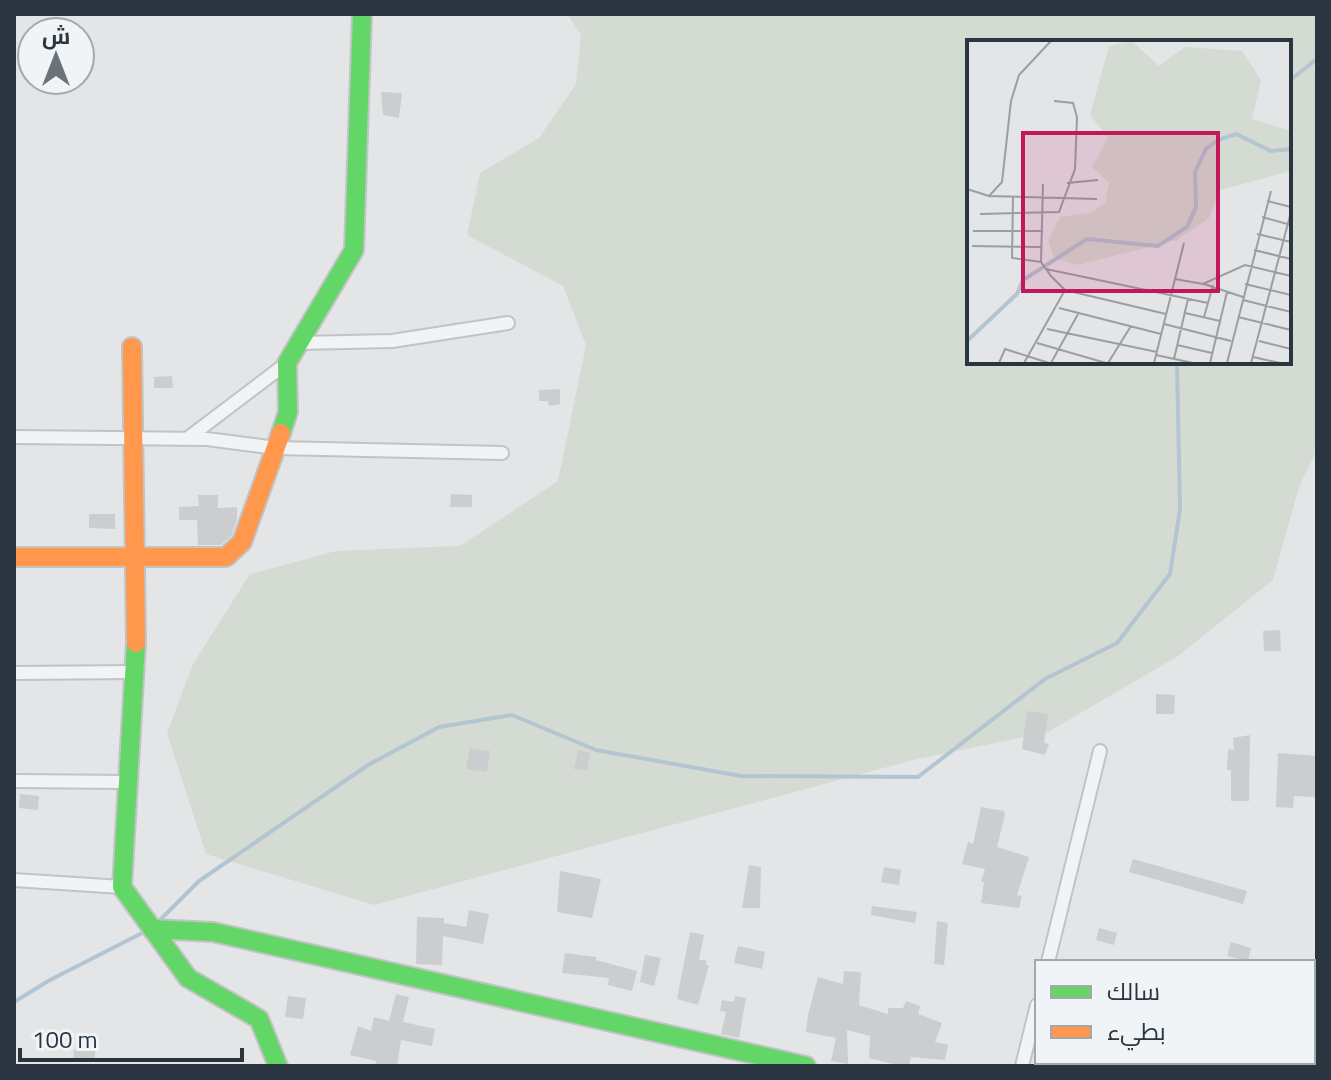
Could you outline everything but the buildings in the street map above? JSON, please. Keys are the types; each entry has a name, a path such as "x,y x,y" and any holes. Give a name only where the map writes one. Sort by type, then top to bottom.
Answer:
{"street":[{"path":"188,438 287,363 354,250 362,14"},
{"path":"299,343 392,341 508,323"},
{"path":"132,347 136,672 122,887 188,978 259,1019 278,1066"},
{"path":"14,557 226,557 242,542 288,412 287,363"},
{"path":"14,437 188,438 276,448 502,453"},
{"path":"14,673 136,672"},
{"path":"1048,960 1100,751"},
{"path":"14,781 127,782"},
{"path":"14,880 122,887"},
{"path":"152,929 213,932 806,1066"},
{"path":"1022,1066 1035,1013"}],"shaded area":[{"path":"567,14 1317,14 1317,449 1299,487 1273,580 1178,656 1048,732 917,759 374,905 206,854 167,733 193,664 250,574 336,551 460,546 558,481 586,345 563,286 467,235 480,173 539,138 576,84 581,35"}],"waterway":[{"path":"1291,79 1317,59"},
{"path":"158,922 199,881 368,765 439,727 512,715 596,750 741,776 918,777 1045,679 1117,643 1170,574 1180,509 1177,364"},
{"path":"14,1002 148,930"}],"traffic: fast":[{"path":"281,433 288,412 287,363 354,250 362,14"},
{"path":"136,643 122,887 188,978 259,1019 278,1066"},
{"path":"152,929 213,932 806,1066"}],"traffic: slow":[{"path":"132,347 136,643"},
{"path":"14,557 226,557 242,542 281,433"}]}
